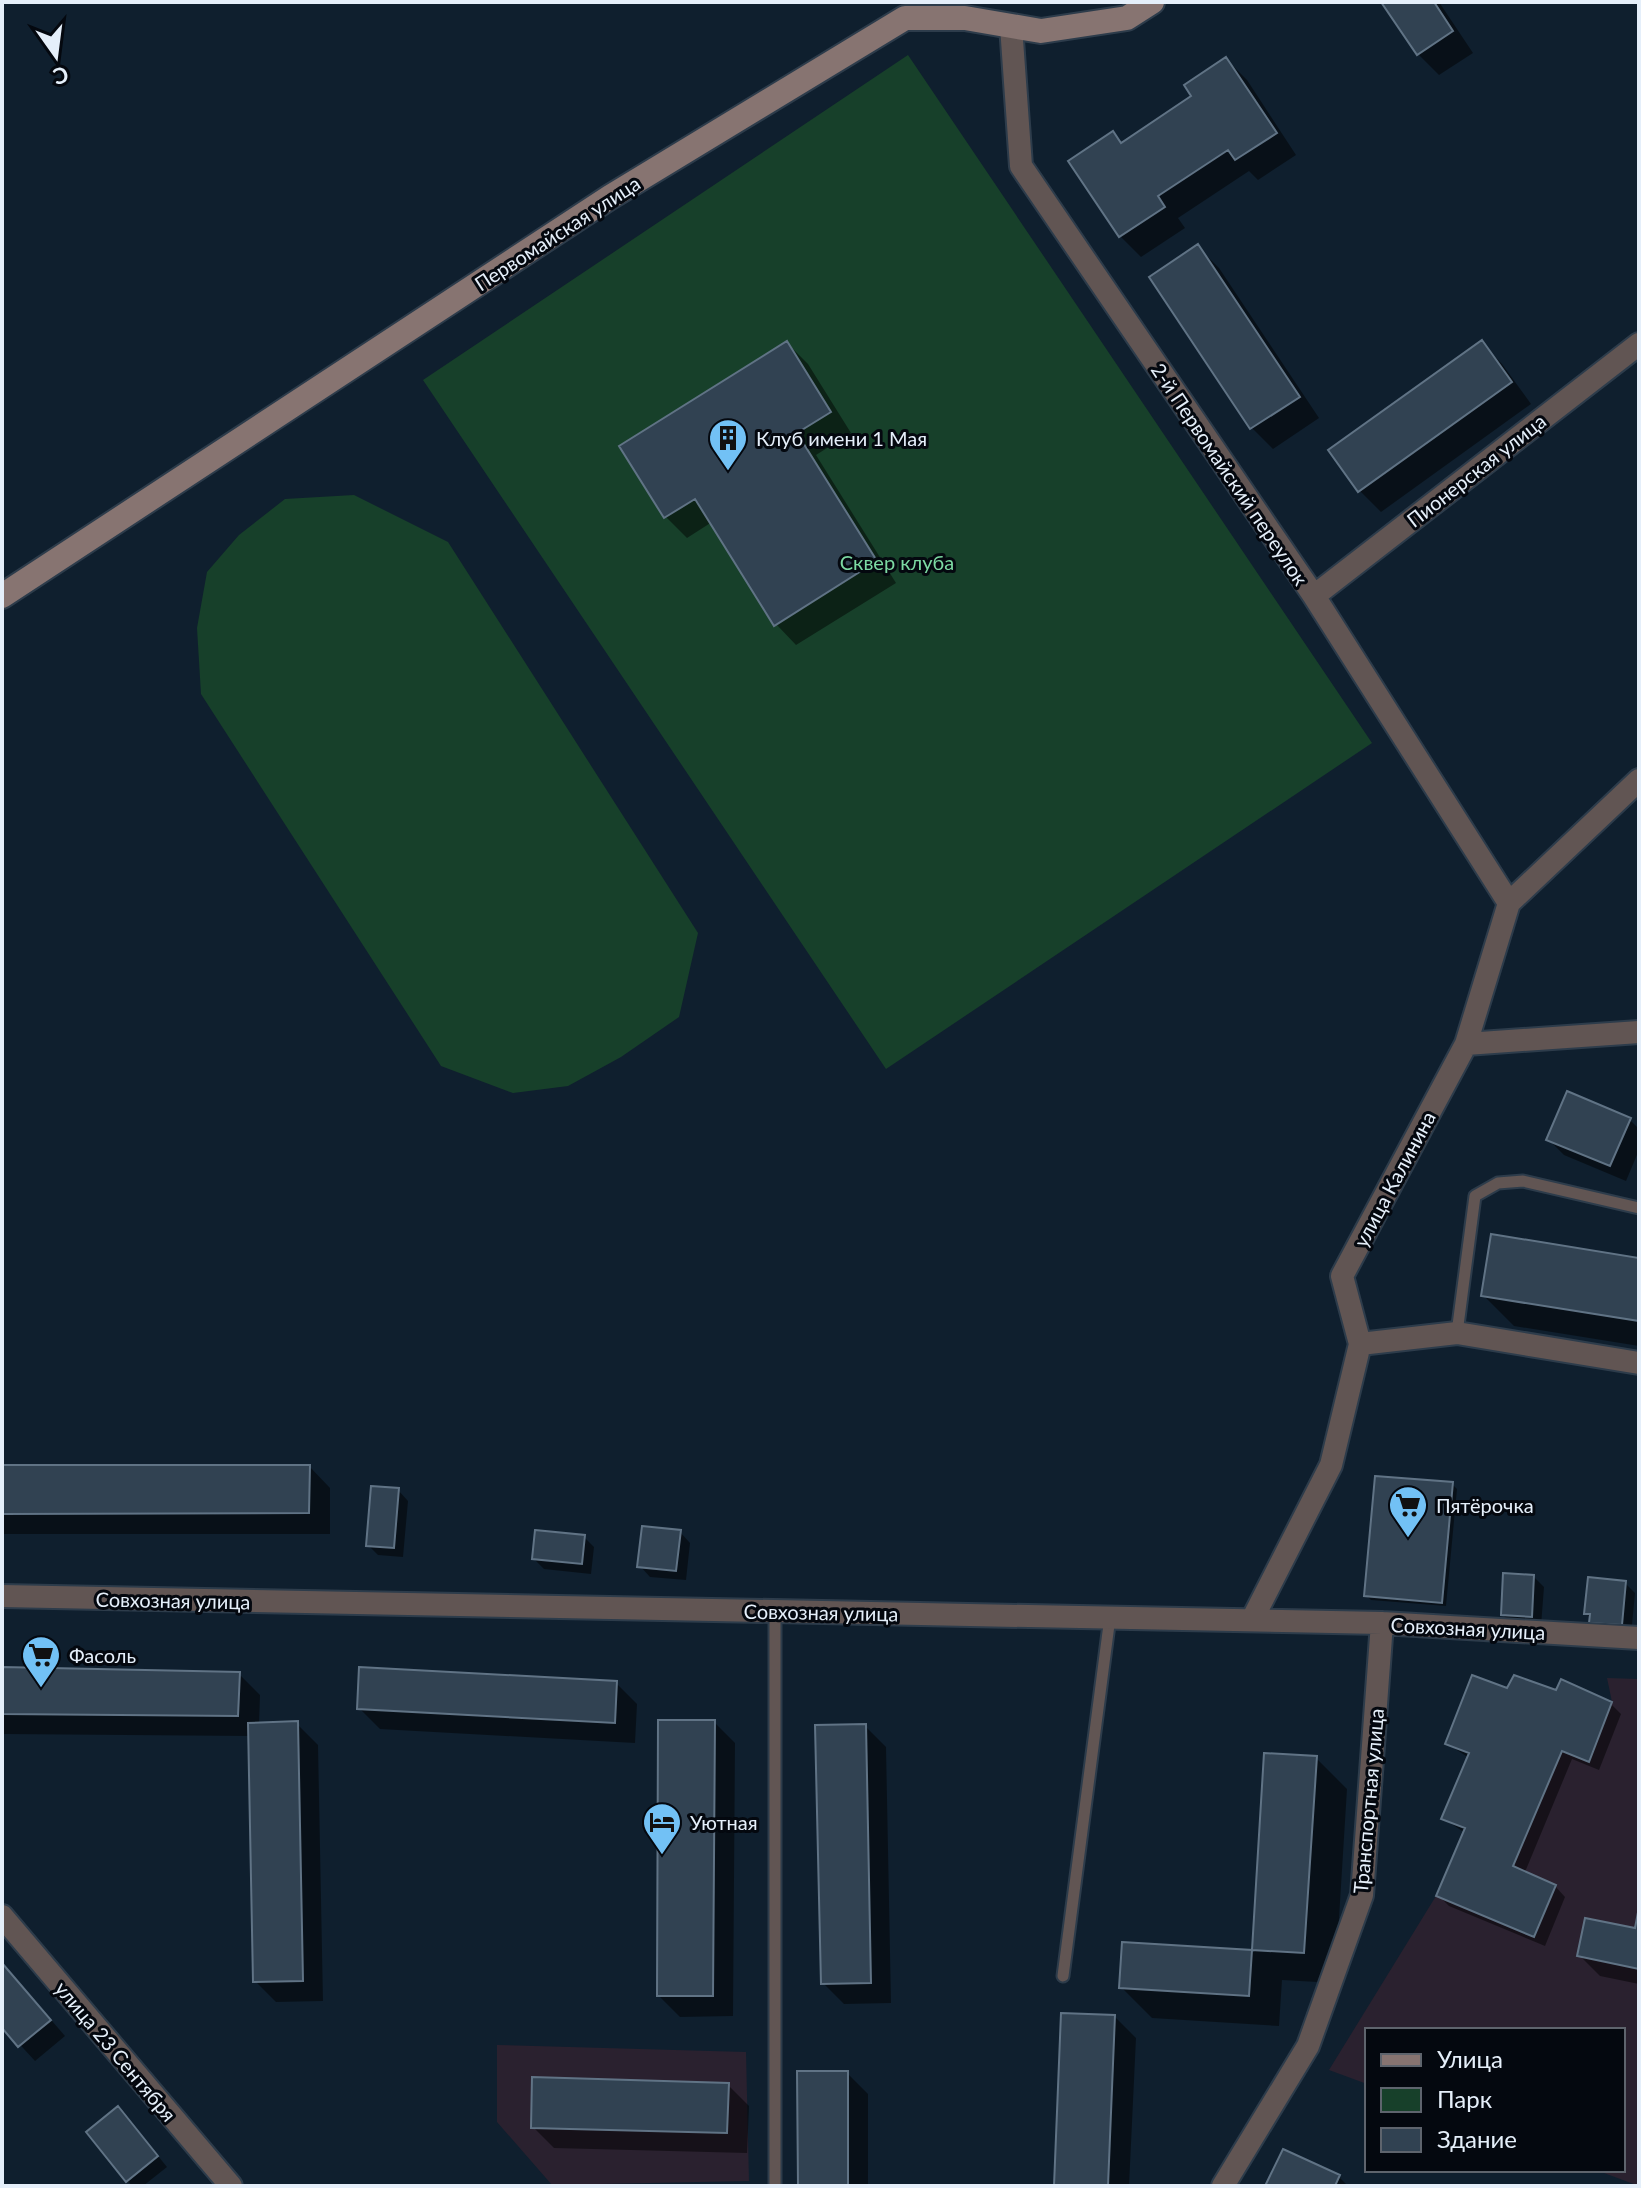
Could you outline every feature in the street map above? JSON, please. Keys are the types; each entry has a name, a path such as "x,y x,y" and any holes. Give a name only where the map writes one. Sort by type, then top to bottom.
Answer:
{"street":[{"name":"Первомайская улица","path":"2,596 610,197 905,18 965,10 1011,26 1041,31 1127,18 1152,2"},
{"name":"2-й Первомайский переулок","path":"1011,26 1021,166 1314,596 1509,903"},
{"name":"Пионерская улица","path":"1314,596 1639,344"},
{"name":"улица Калинина","path":"1252,1620 1331,1465 1360,1344 1342,1276 1466,1044 1509,903 1639,780"},
{"path":"1466,1044 1639,1032"},
{"path":"1360,1344 1457,1333 1639,1363"},
{"name":"Совхозная улица","path":"2,1596 1382,1623 1639,1638"},
{"name":"Транспортная улица","path":"1223,2186 1308,2046 1362,1895 1382,1623"},
{"name":"улица 23 Сентября","path":"2,1916 231,2186"}],"lane":[{"path":"1457,1333 1475,1196 1498,1183 1523,1181 1639,1208"},
{"path":"775,1611 775,2186"},
{"path":"1063,1976 1110,1617"}],"shaded area":[{"path":"1607,1678 1639,1679 1639,2186 1601,2172 1625,2172 1625,2028 1365,2028 1365,2083 1329,2070 1436,1896 1535,1937 1556,1885 1513,1866 1562,1751 1589,1761 1612,1702"},
{"path":"497,2045 746,2052 749,2181 552,2185 497,2122"}],"green space":[{"name":"Сквер клуба","path":"908,55 1372,743 886,1069 423,380"},
{"path":"354,495 448,542 698,933 679,1017 621,1057 568,1086 513,1093 441,1066 201,694 197,628 207,572 239,535 285,499"}],"building":[{"path":"1381,2 1434,2 1453,31 1417,55"},
{"path":"1226,57 1277,133 1235,160 1228,150 1158,196 1165,207 1119,237 1068,161 1113,131 1121,143 1191,96 1184,85"},
{"path":"1198,244 1300,397 1250,429 1149,277"},
{"path":"1482,340 1512,382 1358,492 1328,450"},
{"name":"Клуб имени 1 Мая","path":"787,341 831,412 797,433 877,561 774,626 695,499 664,518 619,446"},
{"path":"1567,1091 1631,1118 1610,1166 1546,1140"},
{"path":"1491,1234 1639,1258 1639,1321 1481,1296"},
{"path":"2,1465 310,1465 309,1513 2,1514"},
{"name":"Пятёрочка","path":"1375,1476 1453,1482 1442,1603 1364,1596"},
{"path":"371,1486 399,1488 394,1548 366,1546"},
{"path":"642,1526 681,1530 676,1571 637,1567"},
{"path":"535,1530 585,1535 582,1564 532,1559"},
{"path":"1503,1573 1534,1575 1532,1617 1501,1615"},
{"path":"1588,1577 1626,1581 1622,1625 1589,1623 1590,1614 1584,1614"},
{"path":"2,1667 240,1672 238,1716 2,1714"},
{"path":"359,1667 617,1681 615,1723 357,1709"},
{"path":"1472,1675 1507,1688 1514,1675 1556,1690 1561,1679 1612,1702 1589,1762 1562,1751 1513,1866 1556,1885 1534,1937 1436,1896 1465,1828 1441,1819 1469,1753 1445,1744"},
{"path":"658,1720 715,1720 713,1996 657,1996"},
{"path":"298,1721 303,1981 253,1982 248,1723"},
{"path":"866,1724 871,1983 821,1984 815,1725"},
{"path":"1264,1753 1317,1756 1304,1953 1252,1950"},
{"path":"1639,1907 1639,1969 1577,1956 1585,1918 1635,1928"},
{"path":"1122,1942 1252,1950 1249,1996 1119,1988"},
{"path":"2,1963 51,2020 18,2047 2,2028"},
{"path":"1061,2013 1115,2015 1108,2186 1054,2186"},
{"path":"797,2071 848,2071 848,2186 798,2186"},
{"path":"532,2077 729,2083 727,2133 531,2128"},
{"path":"118,2106 158,2156 126,2182 86,2132"},
{"path":"1283,2149 1340,2175 1335,2186 1265,2186"}],"place":[{"name":"Клуб имени 1 Мая","path":"728,472"},
{"name":"Пятёрочка","path":"1408,1539"},
{"name":"Фасоль","path":"41,1689"},
{"name":"Уютная","path":"662,1856"}]}
